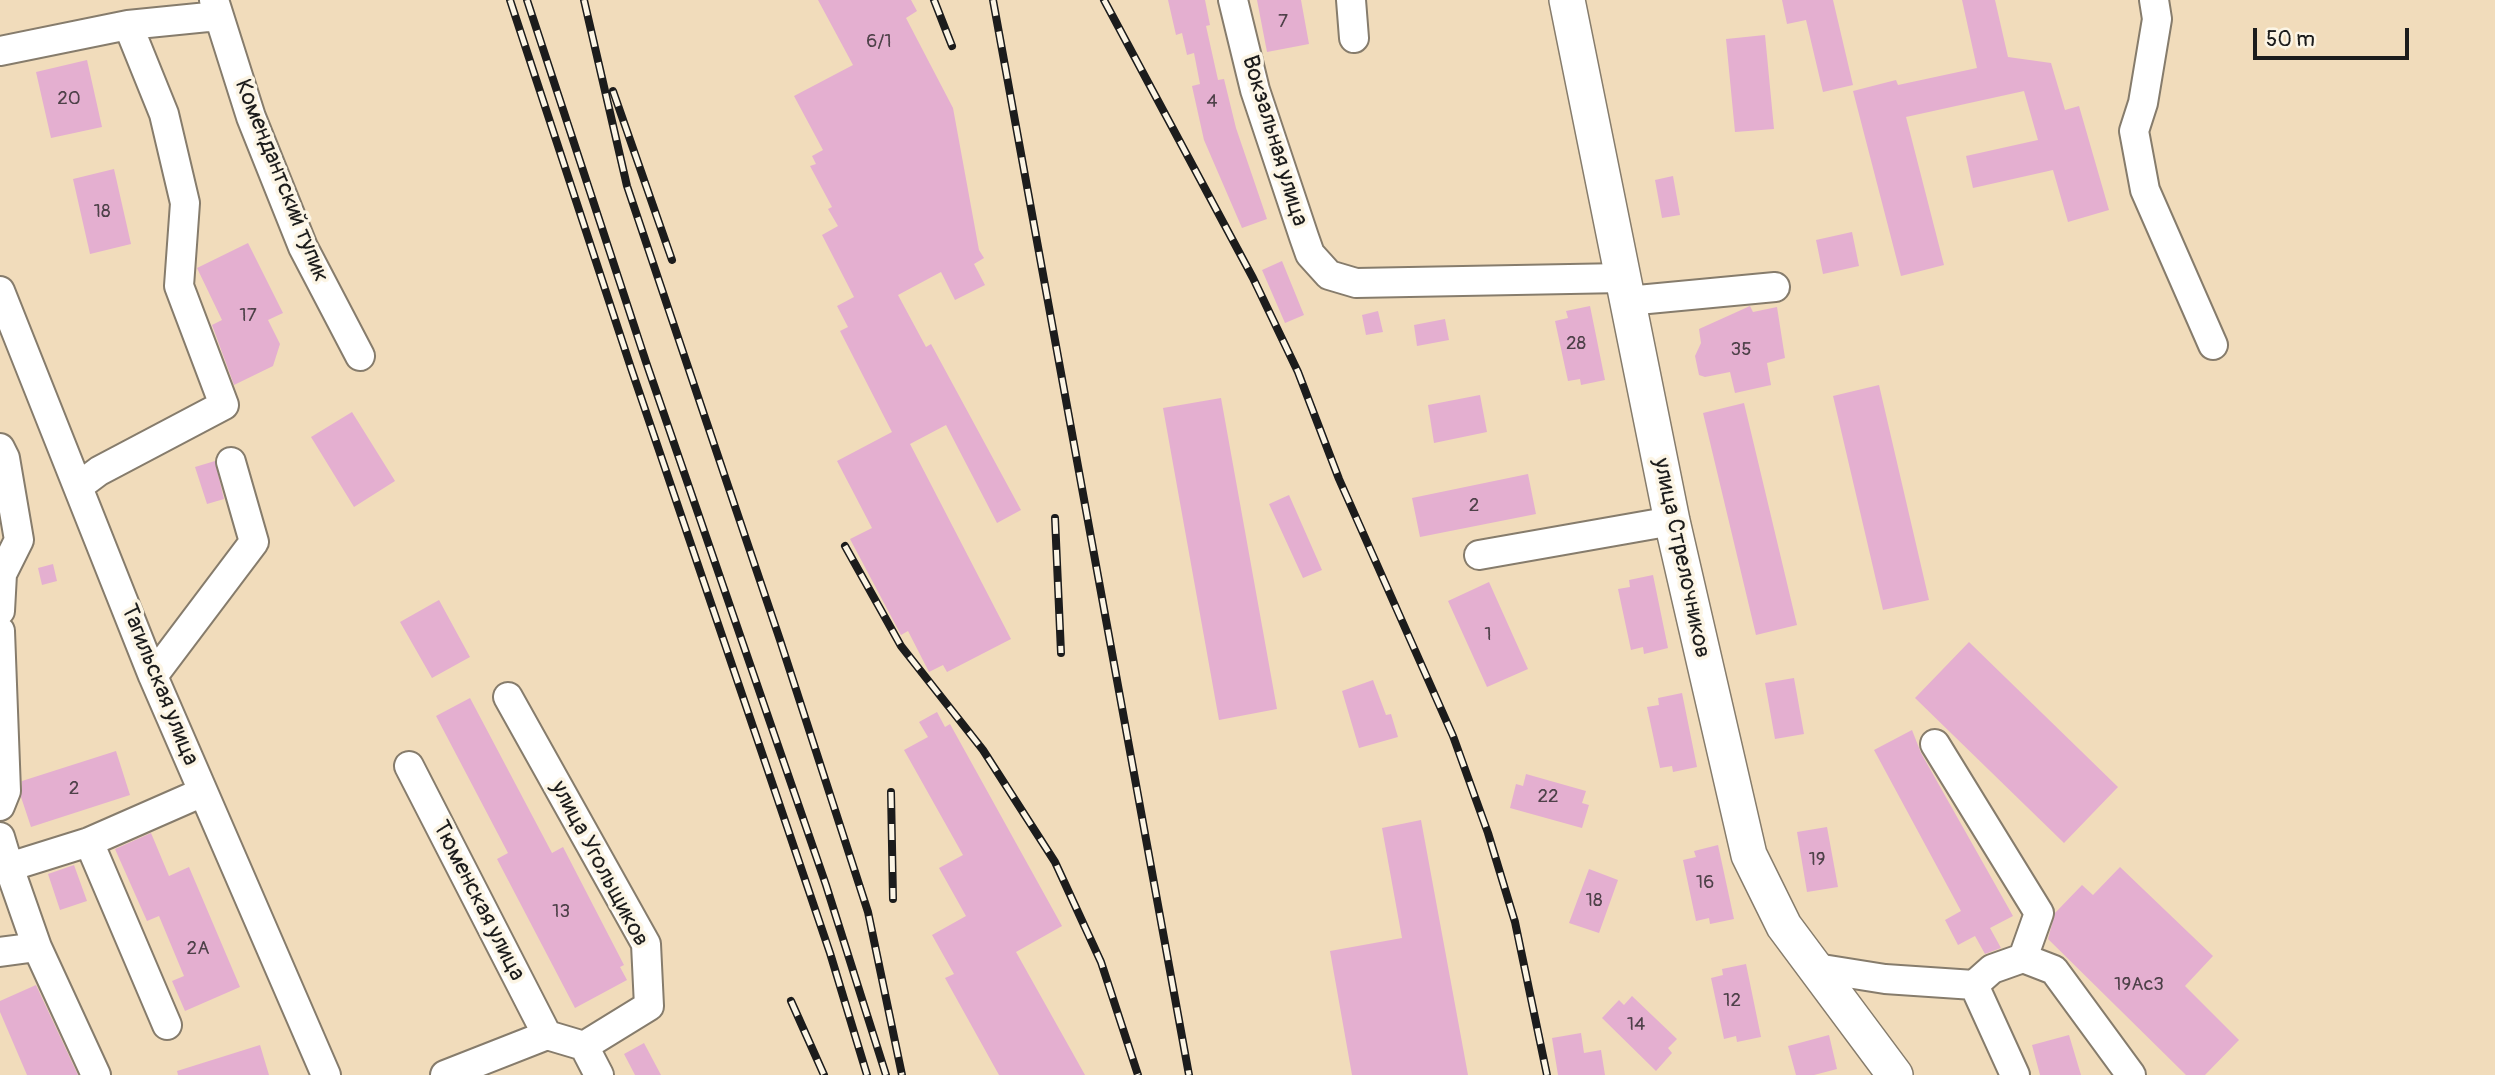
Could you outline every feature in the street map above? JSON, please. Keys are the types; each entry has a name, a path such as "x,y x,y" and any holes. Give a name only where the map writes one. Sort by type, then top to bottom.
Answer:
{"main road":[{"name":"улица Стрелочников","path":"1567,0 1672,521 1749,855 1784,926 1895,1075"}],"street":[{"name":"Вокзальная улица","path":"1233,0 1265,88 1310,254 1329,275 1356,283 1625,289"},
{"path":"1351,0 1354,38"},
{"path":"2154,0 2157,19 2143,103 2134,131 2144,190 2213,345"},
{"path":"0,51 216,8"},
{"name":"Комендантский тупик","path":"216,8 251,117 303,247 360,356"},
{"path":"79,486 99,471 224,405 179,286 185,203 164,114 128,24"},
{"path":"1625,289 1775,287"},
{"name":"Тагильская улица","path":"0,291 153,676 326,1075"},
{"path":"0,448 5,458 19,540 2,574 0,611"},
{"path":"153,676 254,542 230,462"},
{"path":"1479,555 1672,521"},
{"path":"0,631 6,790 0,806"},
{"name":"улица Угольщиков","path":"508,697 646,944 649,1006 584,1046"},
{"path":"1935,744 2039,913 2023,958"},
{"name":"Тюменская улица","path":"409,766 547,1035"},
{"path":"9,867 89,842 203,792"},
{"path":"0,837 37,947 96,1075"},
{"path":"89,842 167,1025"},
{"path":"0,951 37,947"},
{"path":"1816,968 1885,979 1974,985 1992,970 2023,958 2053,970 2131,1075"},
{"path":"1974,985 2015,1075"},
{"path":"445,1075 547,1035 584,1046 599,1075"}],"building":[{"path":"818,0 911,0 917,11 906,18 953,108 979,250 984,258 974,264 985,285 955,300 941,272 898,295 926,347 931,344 1021,510 997,523 946,425 910,444 1011,639 947,672 943,665 929,672 908,631 901,635 850,539 872,528 837,461 892,432 840,331 848,327 837,306 854,297 822,235 838,226 828,209 832,207 810,166 816,164 812,156 823,150 794,96 853,65"},
{"path":"1168,0 1205,0 1210,25 1206,26 1218,80 1224,79 1236,128 1267,219 1242,228 1204,140 1192,86 1200,84 1194,53 1187,55 1182,33 1176,35"},
{"path":"1257,0 1301,0 1309,44 1267,52"},
{"path":"1782,0 1833,0 1853,85 1823,92 1806,20 1787,24"},
{"path":"1962,0 1995,0 2008,57 2051,63 2065,110 2079,106 2109,210 2068,222 2053,170 1973,188 1966,156 2038,140 2024,91 1906,117 1944,265 1901,276 1853,91 1896,80 1898,85 1977,68"},
{"path":"1765,35 1774,129 1735,132 1726,39"},
{"path":"87,60 102,127 51,138 36,72"},
{"path":"114,169 131,244 90,254 73,179"},
{"path":"1673,176 1680,215 1662,218 1655,180"},
{"path":"1852,232 1859,266 1823,274 1816,240"},
{"path":"248,243 283,313 268,320 280,344 273,366 234,385 212,325 222,320 197,268"},
{"path":"1282,261 1304,315 1285,323 1262,270"},
{"path":"1590,306 1605,380 1581,385 1580,379 1568,381 1555,321 1568,318 1566,311"},
{"path":"1750,306 1753,312 1777,307 1785,358 1767,363 1771,385 1735,393 1730,372 1705,377 1699,375 1695,356 1701,343 1699,329"},
{"path":"1378,311 1383,332 1366,335 1362,315"},
{"path":"1445,319 1449,340 1417,346 1414,325"},
{"path":"1879,385 1929,600 1883,610 1833,396"},
{"path":"1480,395 1487,432 1434,443 1428,405"},
{"path":"1221,398 1277,709 1219,720 1163,408"},
{"path":"1744,403 1797,625 1756,635 1703,413"},
{"path":"352,412 395,481 354,507 311,437"},
{"path":"215,461 224,499 207,504 195,467"},
{"path":"1528,474 1536,514 1420,537 1412,498"},
{"path":"1289,495 1322,570 1303,578 1269,504"},
{"path":"53,564 57,581 42,585 38,568"},
{"path":"1653,575 1668,648 1644,654 1643,647 1631,650 1618,589 1630,587 1629,580"},
{"path":"1489,582 1528,669 1487,687 1448,601"},
{"path":"439,600 470,657 432,678 400,622"},
{"path":"1969,642 2118,787 2064,843 1915,698"},
{"path":"1794,678 1804,734 1775,739 1765,683"},
{"path":"1373,680 1386,715 1391,714 1398,737 1359,748 1342,691"},
{"path":"1682,693 1697,767 1673,772 1672,766 1660,768 1647,707 1659,705 1658,698"},
{"path":"470,698 552,853 563,847 624,965 620,967 627,980 575,1008 497,859 508,853 436,716"},
{"path":"937,712 945,727 950,724 1062,926 1016,952 1085,1075 999,1075 945,978 954,974 932,935 966,916 939,868 963,855 904,750 928,737 919,722"},
{"path":"1912,730 1921,753 2013,916 1990,928 2001,948 1985,954 1975,936 1958,945 1945,920 1961,911 1874,750"},
{"path":"116,751 130,795 31,827 21,797 22,781"},
{"path":"1526,774 1586,791 1582,803 1589,805 1582,828 1510,808 1516,784 1523,786"},
{"path":"1421,820 1468,1075 1352,1075 1330,951 1402,938 1382,828"},
{"path":"1827,827 1838,887 1807,892 1797,832"},
{"path":"151,833 169,876 189,867 240,987 185,1011 172,981 184,976 159,916 147,921 115,849"},
{"path":"1718,845 1734,919 1710,924 1709,918 1696,921 1683,860 1696,857 1694,851"},
{"path":"74,865 87,901 60,910 48,874"},
{"path":"2120,867 2213,956 2185,986 2239,1040 2205,1075 2186,1075 2048,939 2055,913 2082,885 2093,895"},
{"path":"1589,869 1618,880 1599,933 1569,923"},
{"path":"1746,964 1761,1037 1737,1042 1736,1036 1724,1039 1711,978 1723,975 1722,969"},
{"path":"36,985 78,1075 27,1075 0,1012 0,1001"},
{"path":"1632,996 1677,1039 1668,1048 1672,1053 1656,1071 1602,1018 1619,1000 1624,1005"},
{"path":"1581,1033 1584,1053 1601,1050 1605,1075 1558,1075 1552,1038"},
{"path":"1829,1035 1837,1069 1814,1075 1796,1075 1788,1046"},
{"path":"2069,1035 2081,1075 2040,1075 2032,1045"},
{"path":"644,1043 661,1075 635,1075 624,1054"},
{"path":"260,1045 269,1075 178,1075 177,1071"}],"railway":[{"path":"510,0 631,368 830,953 867,1075"},
{"path":"527,0 646,362 826,885 886,1075"},
{"path":"584,0 627,186 780,640 868,912 902,1075"},
{"path":"934,0 952,46"},
{"path":"993,0 1189,1075"},
{"path":"1104,0 1253,278 1298,372 1339,479 1453,736 1488,833 1515,922 1547,1075"},
{"path":"613,91 672,260"},
{"path":"1055,518 1061,653"},
{"path":"845,546 901,646 983,750 1055,862 1101,962 1138,1075"},
{"path":"891,792 893,899"},
{"path":"791,1001 824,1075"}]}
